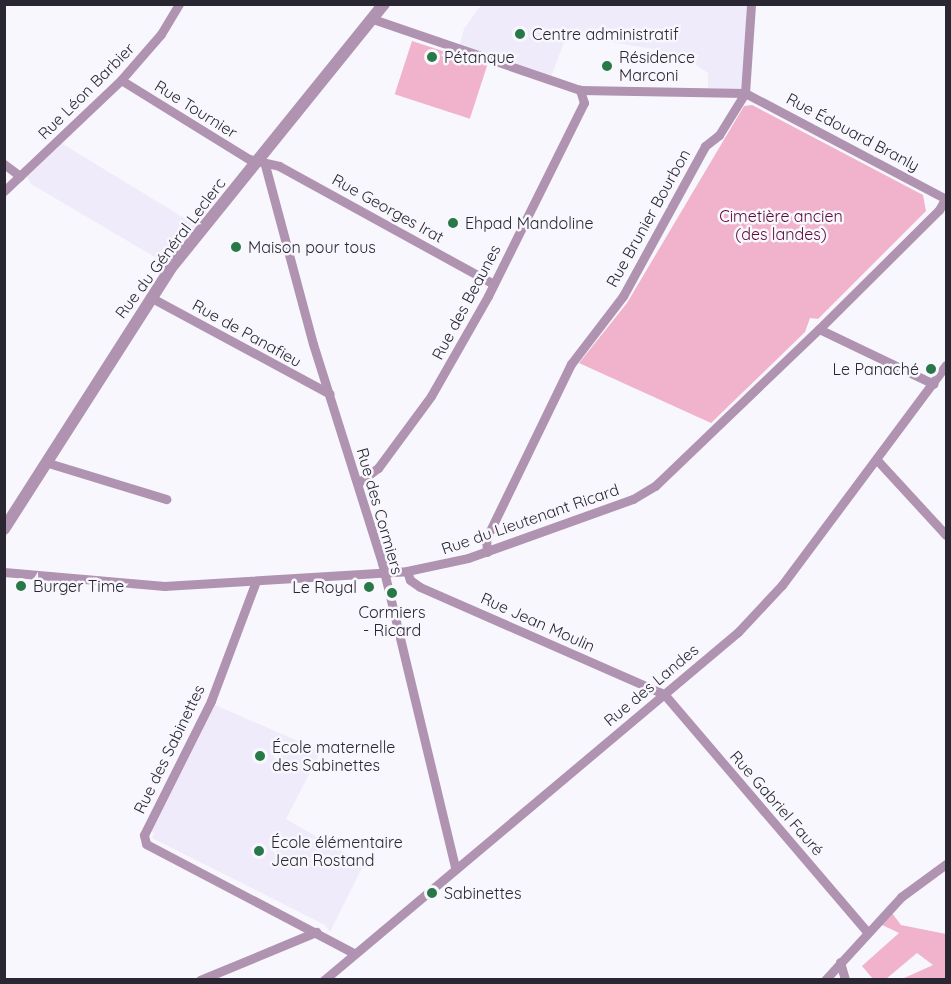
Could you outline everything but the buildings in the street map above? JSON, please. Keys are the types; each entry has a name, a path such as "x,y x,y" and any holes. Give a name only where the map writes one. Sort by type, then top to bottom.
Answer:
{"street":[{"name":"Rue Léon Barbier","path":"4,190 121,80 161,34 178,4"},
{"name":"Rue du Général Leclerc","path":"4,529 150,297 261,164 384,4"},
{"path":"372,19 580,90 745,93 751,4"},
{"name":"Rue Tournier","path":"121,80 261,164"},
{"name":"Rue des Beaunes","path":"358,483 378,468 420,416 494,284 584,103 580,90"},
{"name":"Rue Édouard Branly","path":"745,93 946,199"},
{"name":"Rue Brunier Bourbon","path":"487,552 486,539 577,354 623,296 705,146 718,135 745,93"},
{"path":"4,164 20,176"},
{"name":"Rue Georges Irat","path":"261,164 279,166 494,284"},
{"name":"Rue des Cormiers","path":"261,164 302,307 384,572 455,868"},
{"name":"Rue du Lieutenant Ricard","path":"4,572 135,586 406,571 487,552 650,491 819,329 939,210 946,199"},
{"name":"Rue de Panafieu","path":"150,297 330,394"},
{"path":"819,329 934,384"},
{"name":"Rue des Landes","path":"324,980 664,694 760,610 877,460 946,365"},
{"path":"877,460 946,535"},
{"path":"45,462 166,499"},
{"name":"Rue Jean Moulin","path":"406,571 410,580 420,587 664,694"},
{"name":"Rue des Sabinettes","path":"256,581 210,702 144,835 146,844 354,953"},
{"name":"Rue Gabriel Fauré","path":"664,694 867,932"},
{"path":"825,980 901,897 946,864"},
{"path":"200,980 316,932"},
{"path":"840,962 845,980"}],"shaded area":[{"path":"481,5 747,5 743,90 708,88 708,73 680,54 567,34 551,77 459,46 464,29"},
{"path":"61,143 199,227 170,266 31,184 26,175"},
{"name":"École élémentaire Jean Rostand","path":"213,704 321,751 286,819 364,864 330,932 325,925 152,838 154,833 149,830"}],"green space":[{"path":"412,41 487,65 470,119 395,94"},
{"name":"Cimetière ancien (des landes)","path":"752,105 923,195 926,211 818,319 810,318 805,332 711,423 579,363 627,303 744,106"},
{"path":"892,913 901,925 946,934 946,979 902,979 933,965 917,953 886,979 873,979 862,966 899,933 880,924"}],"place":[{"name":"Centre administratif","path":"520,34"},
{"name":"Pétanque","path":"432,57"},
{"name":"Résidence Marconi","path":"607,66"},
{"name":"Ehpad Mandoline","path":"453,223"},
{"name":"Maison pour tous","path":"236,247"},
{"name":"Le Panaché","path":"931,369"},
{"name":"Burger Time","path":"21,586"},
{"name":"Le Royal","path":"369,587"},
{"name":"Cormiers - Ricard","path":"392,593"},
{"name":"École maternelle des Sabinettes","path":"260,756"},
{"name":"École élémentaire Jean Rostand","path":"259,851"},
{"name":"Sabinettes","path":"432,893"}]}
